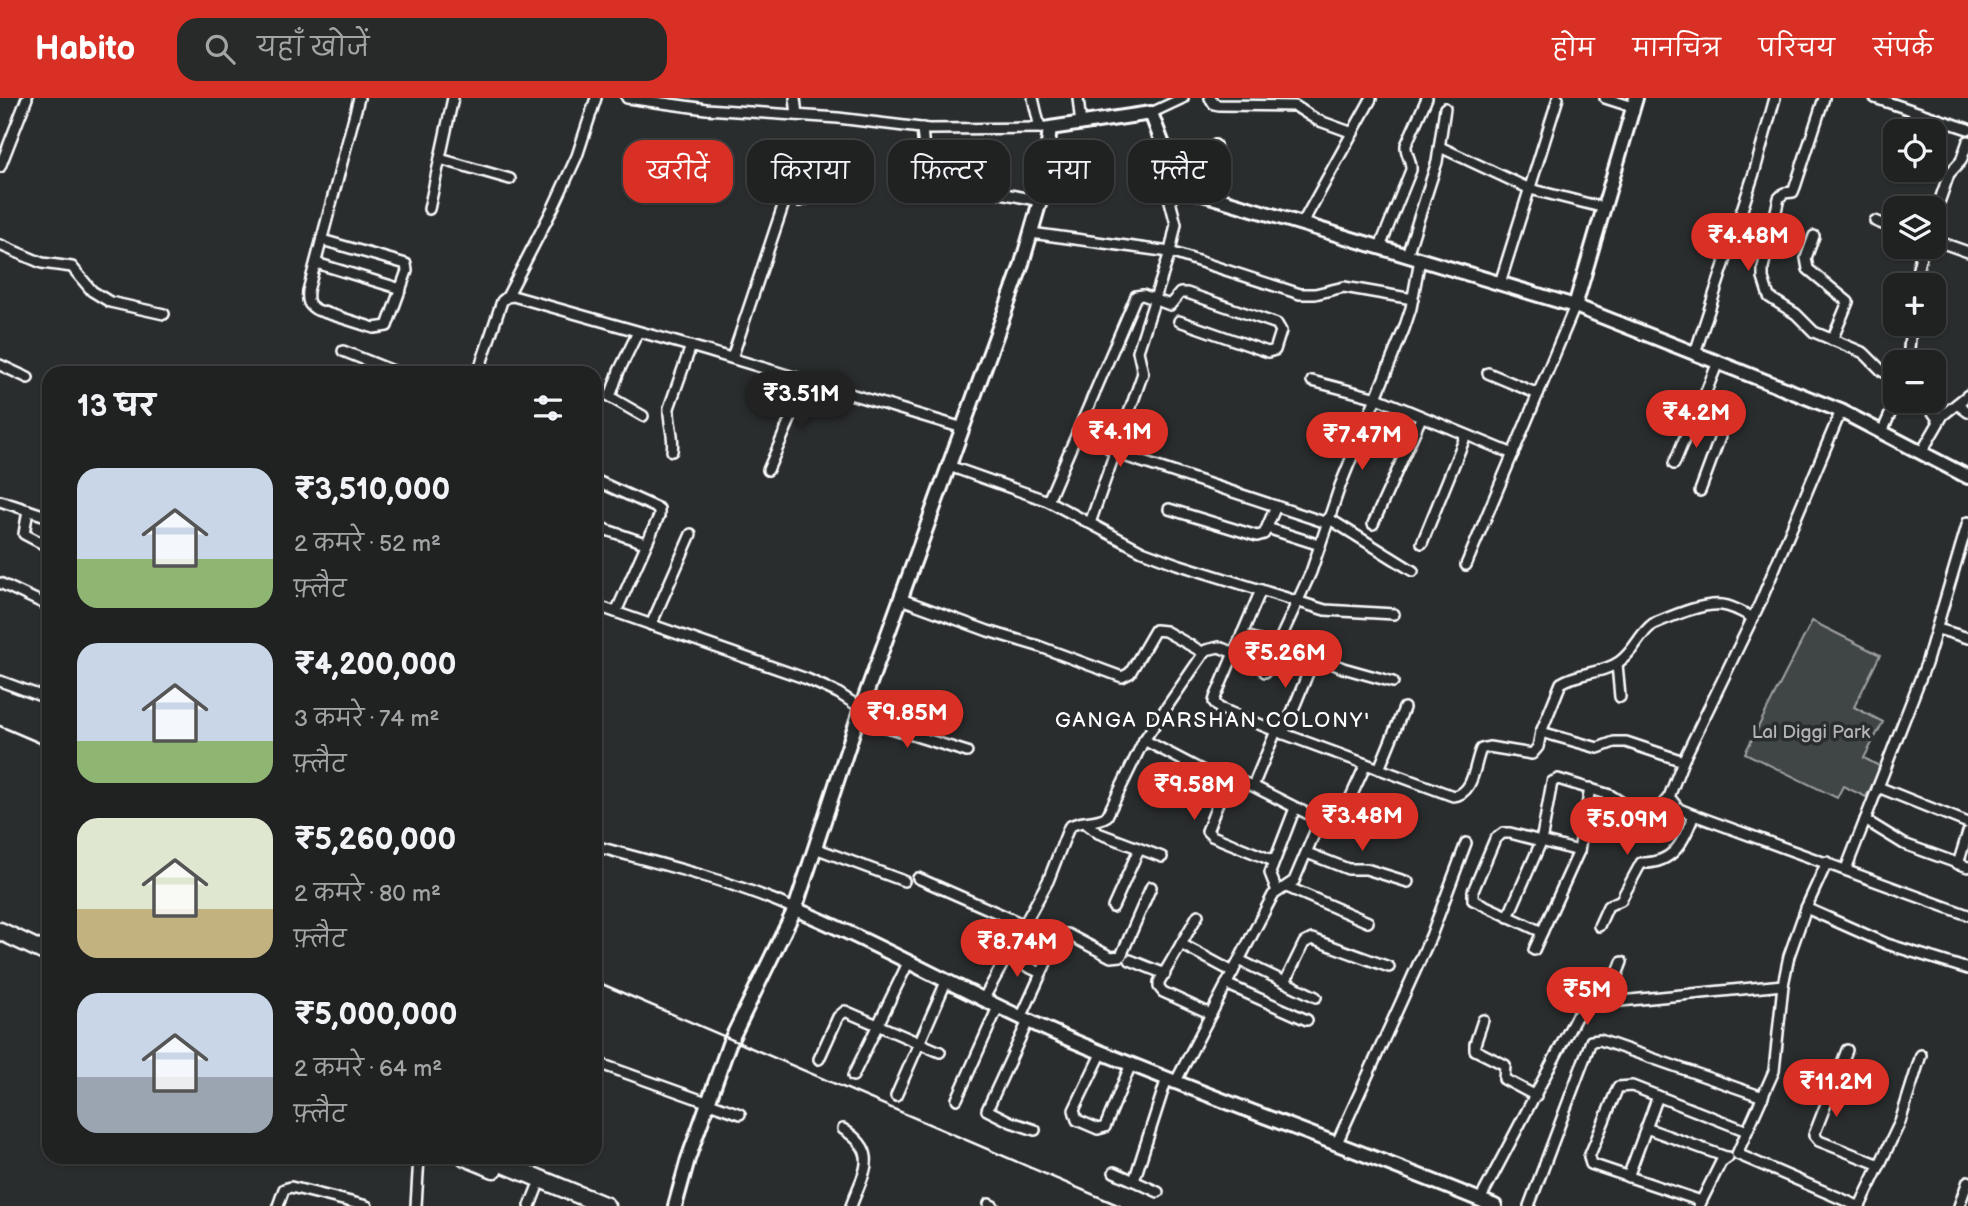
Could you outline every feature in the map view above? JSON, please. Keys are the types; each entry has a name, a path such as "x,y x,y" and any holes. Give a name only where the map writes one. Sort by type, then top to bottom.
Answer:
{"highway":[{"path":"0,931 42,951"},
{"path":"0,942 42,961"},
{"path":"482,1164 580,1206"},
{"path":"504,1164 606,1206"}],"street":[{"path":"0,167 27,98"},
{"path":"322,240 406,264 407,271 387,326 374,328 335,316 310,306 307,300 316,263 359,98"},
{"path":"429,209 453,98"},
{"path":"480,366 498,310 567,177 596,98"},
{"path":"627,98 706,109 960,130 1081,125 1151,113 1183,98"},
{"path":"795,98 797,115"},
{"path":"1034,98 1045,128 1046,140"},
{"path":"1078,98 1081,125"},
{"path":"1210,98 1214,104 1219,105 1295,106 1317,120 1353,133"},
{"path":"1380,247 1411,170 1412,162 1406,145 1427,98"},
{"path":"1500,283 1558,98"},
{"path":"1466,565 1575,306 1605,208 1634,102 1605,98"},
{"path":"1695,353 1755,170 1775,98"},
{"path":"1824,98 1793,192 1784,193 1779,198 1763,278 1769,297 1796,314 1814,332 1864,353 1883,372"},
{"path":"1875,98 1968,129"},
{"path":"1302,224 1371,99"},
{"path":"1407,255 1433,177 1445,108"},
{"path":"1151,113 1162,140"},
{"path":"922,128 924,150 961,182 985,191 1024,198"},
{"path":"1941,196 1949,174 1961,161 1968,141"},
{"path":"1440,147 1530,188 1605,208"},
{"path":"440,159 510,179"},
{"path":"1231,202 1575,306 1842,411 1968,477"},
{"path":"732,358 784,203"},
{"path":"675,1206 688,1159 729,1044 795,909 859,713 1017,279 1039,203"},
{"path":"1090,523 1143,373 1138,351 1170,253 1176,224 1171,203"},
{"path":"1875,221 1883,224"},
{"path":"1031,233 1170,253 1300,294 1315,294 1344,287 1413,299"},
{"path":"1814,236 1807,258 1808,269 1848,302 1832,340"},
{"path":"0,245 42,263 72,267 92,291 110,302 164,314"},
{"path":"1946,245 1968,253"},
{"path":"1265,672 1298,602 1377,398 1413,299 1420,259"},
{"path":"316,263 401,289"},
{"path":"1048,500 1136,296 1143,295 1170,305 1180,293 1187,293 1277,324 1281,331 1275,349 1268,352 1179,321"},
{"path":"506,297 521,298 691,346 963,428"},
{"path":"638,332 610,397 643,416"},
{"path":"672,451 674,441 670,408 691,346"},
{"path":"343,351 380,366"},
{"path":"1674,464 1686,435 1696,422 1696,415 1718,362"},
{"path":"0,365 28,378"},
{"path":"1488,373 1538,394"},
{"path":"768,470 807,380"},
{"path":"1312,381 1377,398 1513,454"},
{"path":"1922,453 1939,421 1968,396"},
{"path":"1957,404 1968,412"},
{"path":"1508,917 1541,842 1552,782 1558,779 1610,795 1646,818 1653,816 1669,797 1683,761 1753,618 1842,411"},
{"path":"1882,432 1891,413"},
{"path":"1933,413 1939,421"},
{"path":"1373,524 1421,418"},
{"path":"1696,422 1717,432 1720,437 1700,491"},
{"path":"1079,430 1097,438 1115,453 1328,521 1413,571"},
{"path":"1422,543 1466,435"},
{"path":"949,466 1048,500 1161,559 1334,612 1394,614"},
{"path":"602,483 659,509 659,516 616,612"},
{"path":"0,501 42,515"},
{"path":"1169,509 1257,536 1264,534 1276,506"},
{"path":"28,510 24,534 42,543"},
{"path":"1846,869 1938,629 1968,522"},
{"path":"602,528 645,543"},
{"path":"1267,528 1320,545"},
{"path":"651,625 691,534"},
{"path":"0,583 42,603"},
{"path":"1261,590 1215,698 1216,706 1280,733 1453,796 1459,796 1468,787 1481,749 1489,747 1532,754 1538,747 1541,732 1561,683 1616,664 1626,657 1646,629 1660,621 1718,605 1753,618"},
{"path":"901,599 1122,677 1130,673 1154,630 1165,631 1204,653"},
{"path":"602,607 807,679 838,693 859,713 967,752"},
{"path":"1938,629 1968,638"},
{"path":"1242,634 1393,682"},
{"path":"982,1000 1048,881 1066,832 1073,824 1095,822 1107,816 1144,740 1204,653 1210,647 1215,647 1234,653"},
{"path":"1253,786 1314,656"},
{"path":"1616,664 1620,697"},
{"path":"0,681 42,696"},
{"path":"1379,769 1404,708"},
{"path":"1541,732 1598,748 1614,742 1626,742 1683,761"},
{"path":"1144,740 1207,773"},
{"path":"1274,861 1212,836 1207,831 1227,780 1233,779 1253,786 1320,820 1338,825 1366,764"},
{"path":"1878,787 1968,823"},
{"path":"1534,950 1579,850 1590,788"},
{"path":"1669,797 1672,804 1694,815 1968,915"},
{"path":"1276,891 1270,878 1274,861 1296,808"},
{"path":"1599,926 1608,906 1621,900 1641,863 1658,862 1679,848 1694,815"},
{"path":"1134,1181 1171,1079 1211,1014 1276,891 1294,881 1320,820"},
{"path":"1865,820 1904,844 1963,866 1968,832"},
{"path":"1085,823 1098,833 1162,857"},
{"path":"1542,932 1477,903 1473,900 1472,891 1498,835 1510,833 1579,850"},
{"path":"1336,1145 1431,936 1466,843"},
{"path":"602,848 743,887 843,930 1024,1019 1494,1206"},
{"path":"815,848 904,881"},
{"path":"1113,907 1139,849"},
{"path":"1307,853 1348,869 1366,869 1408,882"},
{"path":"1737,1154 1774,1071 1783,985 1789,956 1806,908 1827,862"},
{"path":"918,878 1025,925"},
{"path":"1035,1130 987,1111 1058,937 1062,933 1067,934 1111,957 1121,957 1152,887"},
{"path":"1287,887 1368,922"},
{"path":"1806,908 1887,944 1968,969"},
{"path":"1198,915 1159,982 1160,989 1211,1014"},
{"path":"1284,982 1304,943 1311,939 1389,967"},
{"path":"1181,944 1233,972"},
{"path":"1007,957 1041,974"},
{"path":"1130,960 1164,974"},
{"path":"1239,960 1316,997"},
{"path":"1607,1001 1622,962"},
{"path":"853,1076 908,963"},
{"path":"895,1096 946,982"},
{"path":"1226,984 1307,1020"},
{"path":"1480,1200 1576,1017 1590,1003 1783,985"},
{"path":"957,1100 998,1007"},
{"path":"819,1059 841,1013 850,1012 940,1052"},
{"path":"1483,1020 1475,1050 1505,1065 1504,1079 1536,1096"},
{"path":"1529,1206 1591,1041 1600,1040 1763,1097"},
{"path":"1847,1050 1814,1135 1819,1141 1880,1165"},
{"path":"1102,1052 1074,1110 1077,1120 1098,1129 1105,1126 1132,1064"},
{"path":"1747,1131 1632,1086 1623,1085 1618,1087 1590,1157 1591,1164 1700,1204 1721,1162 1726,1157 1737,1154 1859,1206 1900,1122 1922,1055"},
{"path":"602,1065 740,1114"},
{"path":"1628,1177 1658,1096"},
{"path":"1646,1128 1726,1157"},
{"path":"843,1129 864,1145 867,1154 866,1165 850,1206"},
{"path":"416,1206 419,1164"},
{"path":"1114,1172 1158,1192"},
{"path":"1959,1206 1968,1181"},
{"path":"278,1206 284,1189 290,1187 366,1206"},
{"path":"530,1206 537,1188"}],"green space":[{"name":"Lal Diggi Park","path":"1812,621 1880,655 1854,707 1883,722 1864,758 1881,767 1866,797 1843,786 1837,798 1745,753"}],"railway":[{"path":"0,726 42,744"},
{"path":"602,984 1120,1206"}],"district":[{"name":"GANGA DARSHAN COLONY'","path":"1213,720"}]}
